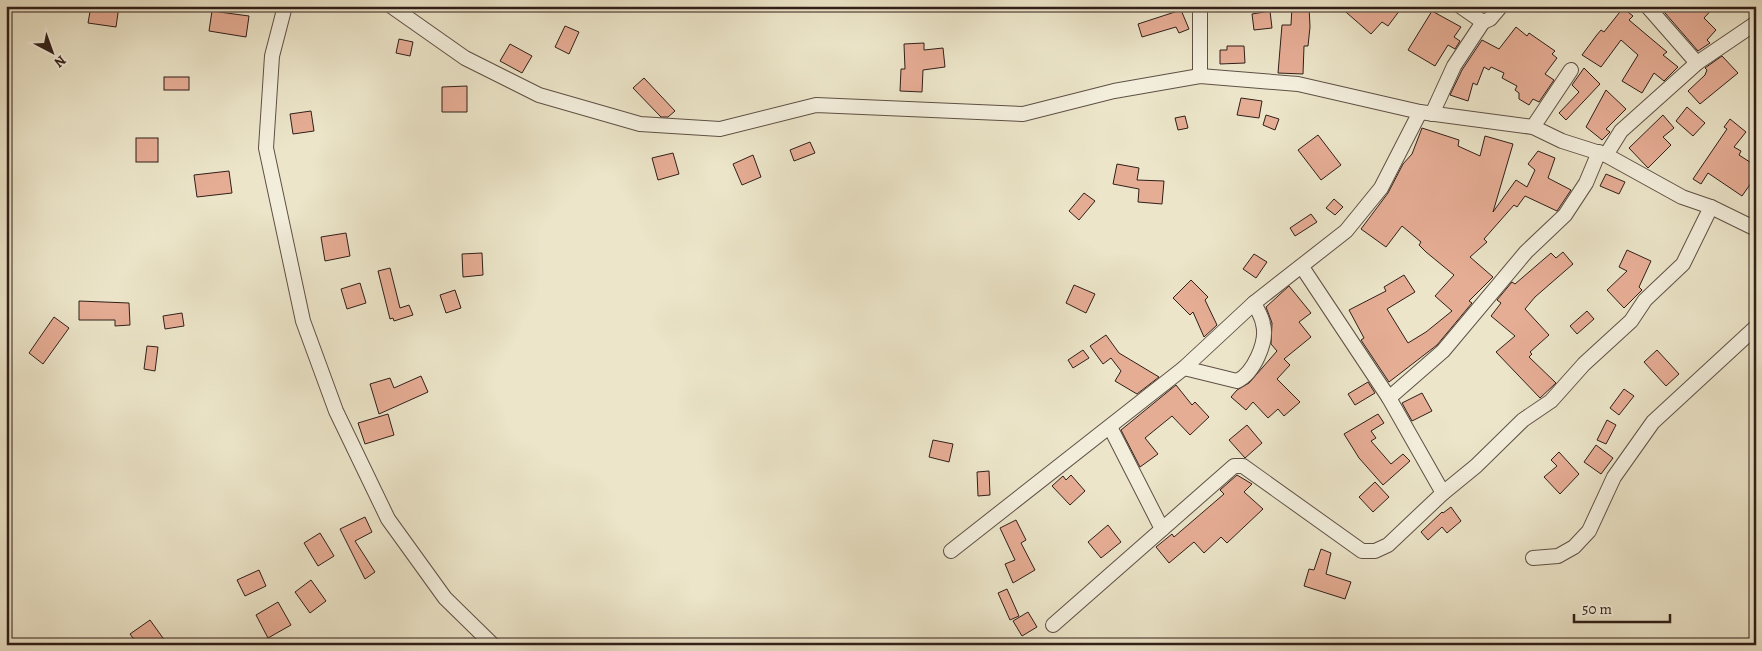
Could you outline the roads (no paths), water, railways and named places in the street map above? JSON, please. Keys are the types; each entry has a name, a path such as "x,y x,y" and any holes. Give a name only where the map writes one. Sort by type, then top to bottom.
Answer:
{"street":[{"path":"285,6 272,56 266,148 303,321 336,411 388,519 445,598 492,645"},
{"path":"391,6 465,58 540,95 640,124 720,129 816,105 1022,114 1114,91 1200,76 1298,84 1426,113 1533,127 1562,141 1603,153 1682,196 1711,207 1756,229"},
{"path":"1200,6 1200,76"},
{"path":"1460,6 1482,22"},
{"path":"951,551 1184,368 1254,303 1346,231 1381,188 1482,22 1490,19 1502,6"},
{"path":"1647,6 1697,63"},
{"path":"1389,398 1444,351 1526,252 1565,215 1603,153 1621,131 1697,63 1756,23"},
{"path":"1533,127 1571,70"},
{"path":"1053,625 1226,471 1234,466 1243,466 1362,551 1375,551 1388,545 1443,493 1476,466 1523,420 1551,401 1584,364 1630,321 1645,300 1683,264 1711,207"},
{"path":"1302,267 1389,398 1443,493"},
{"path":"1184,368 1237,381 1244,378 1258,354 1263,337 1264,325 1254,303"},
{"path":"1533,558 1558,556 1574,547 1589,531 1614,477 1653,422 1756,327"},
{"path":"1110,427 1162,529"}]}
